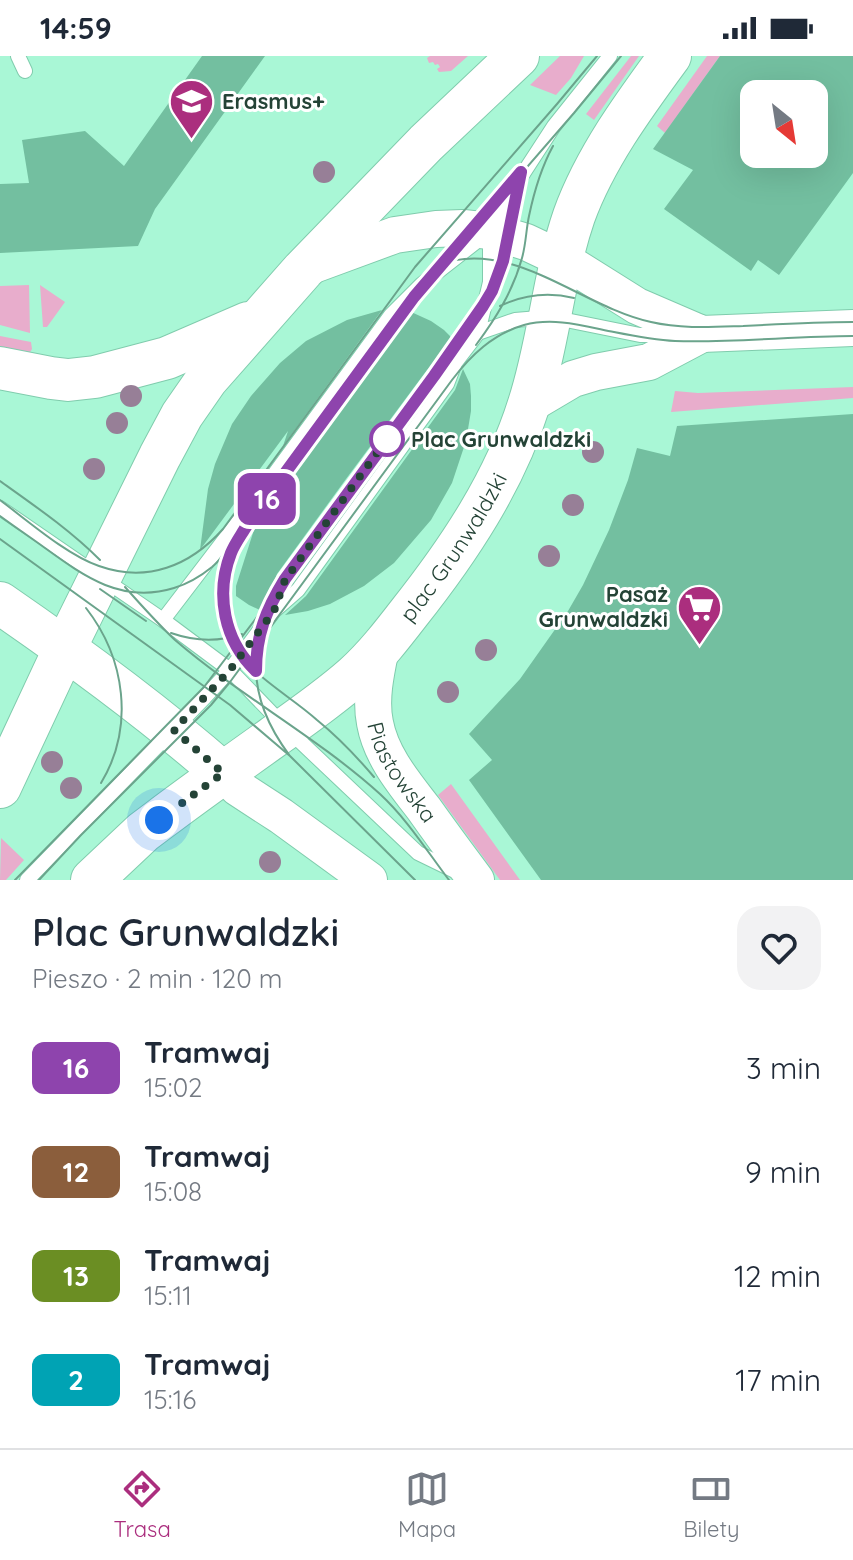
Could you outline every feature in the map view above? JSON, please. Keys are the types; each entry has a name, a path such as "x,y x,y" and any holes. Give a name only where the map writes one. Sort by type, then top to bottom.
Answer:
{"main road":[{"path":"0,787 100,576 182,415 207,379 303,270 426,143 518,56"},
{"name":"plac Grunwaldzki","path":"92,880 143,832 354,676 381,648 428,589 480,513 529,405 544,353 562,259 577,208 603,155 670,56"},
{"path":"0,368 68,380 95,377 167,358 260,318"},
{"path":"0,603 174,730 223,773"}],"street":[{"path":"303,270 395,235 436,229 490,231 518,238 562,259 637,306 702,334"},
{"path":"529,405 573,379 649,362 702,334 853,328"},
{"name":"Piastowska","path":"381,648 375,679 374,711 384,751 474,880"},
{"path":"223,773 238,788 369,880"}],"lane":[{"path":"18,56 25,71"},
{"path":"163,620 391,315 422,284 490,231 554,126 610,56"},
{"path":"27,880 174,730 230,670 274,611 298,590 447,384 455,363 478,333 490,282 490,231"},
{"path":"478,333 515,320 551,317 640,335 702,334"},
{"path":"0,508 230,670 286,728 418,853 474,880"}],"shaded area":[{"path":"468,56 451,71 439,72 438,64 429,63 427,58"},
{"path":"560,56 584,56 556,95 530,85"},
{"path":"631,56 639,56 594,120 586,114"},
{"path":"707,56 720,56 665,133 657,126"},
{"path":"29,285 30,333 0,325 0,286"},
{"path":"40,285 65,302 47,327 43,327"},
{"path":"0,336 31,342 32,349 27,357 0,352"},
{"path":"853,387 853,398 671,412 675,391 698,393"},
{"path":"451,784 520,880 500,880 438,795"},
{"path":"1,838 24,860 6,880 0,880"}],"building":[{"path":"202,56 265,56 155,209 138,246 0,253 0,184 29,183 22,140 85,131 124,166"},
{"path":"720,56 853,56 853,173 779,275 758,260 751,271 664,209 693,170 653,149"},
{"path":"382,310 283,446 288,431 200,550 208,489 215,464 232,424 251,396 280,363 306,341 347,320"},
{"path":"409,311 444,330 454,347 448,356 427,370 346,479 277,574 262,611 249,605 236,596 236,586 261,508"},
{"path":"463,369 470,384 471,396 466,441 452,483 431,520 394,563 364,586 330,604 285,615 306,596 455,390"},
{"name":"Pasaż Grunwaldzki","path":"853,414 853,880 541,880 469,780 492,760 469,734 520,679 568,611 609,530 637,448 670,456 677,426"}],"tram line":[{"path":"0,500 74,554 117,571 151,572 167,568 196,553 223,529 415,267 597,56"},
{"path":"0,516 75,569 121,590 138,593 174,588 208,570 235,541 414,297 621,56"},
{"path":"476,345 514,282 536,189 553,146"},
{"name":"16","path":"521,172 504,256 492,291 457,344 285,579 262,624 256,671 239,652 225,619 224,578 233,549 247,525 414,297 521,172"},
{"path":"290,756 264,712 258,690 258,647 272,602 285,579 483,306 503,258 520,177"},
{"path":"438,265 466,259 493,260 546,277 625,314 662,324 708,327 853,322"},
{"path":"500,306 536,296 574,298"},
{"path":"39,880 211,705 452,380 475,354 493,340 524,325 546,322 675,341 853,336"},
{"path":"0,481 64,528 100,560"},
{"path":"0,539 230,705 290,756 415,880"},
{"path":"233,549 225,581 225,612 243,657 261,677 332,733 374,777"},
{"path":"125,587 168,634 200,660 331,754 380,794 408,825 449,880"},
{"path":"100,589 146,621"},
{"path":"86,608 110,649 121,693 118,739 101,783"},
{"path":"15,880 204,687 260,613"},
{"path":"171,633 206,640 242,634"}],"place":[{"name":"Erasmus+","path":"191,140"},
{"name":"Plac Grunwaldzki","path":"387,439"},
{"name":"Pasaż Grunwaldzki","path":"699,646"}],"route":[{"path":"159,820 223,773 174,730 230,670 274,611 285,580 387,439"}]}
